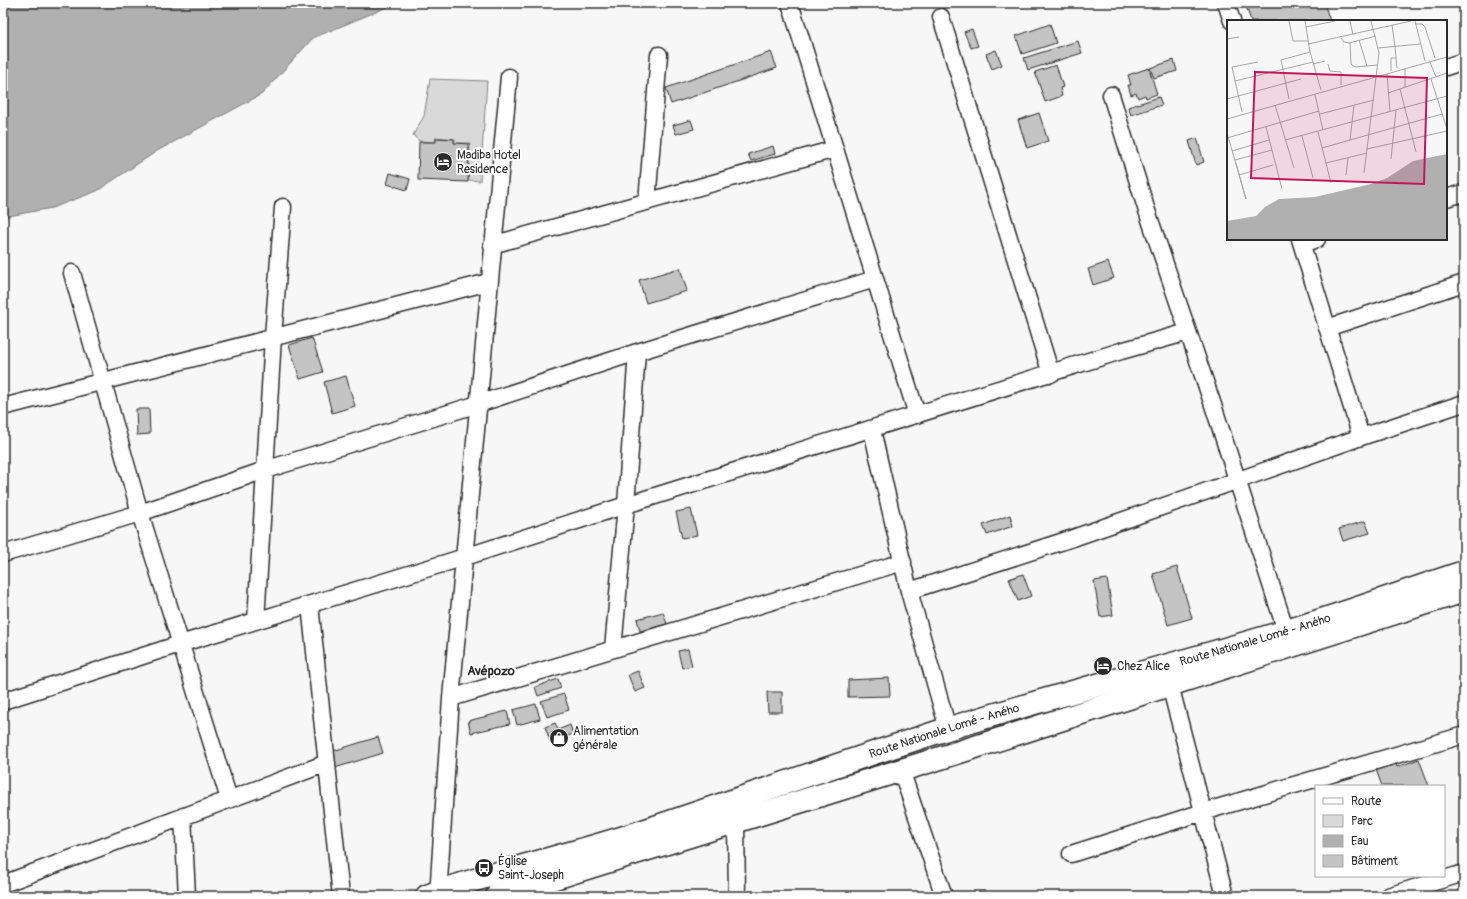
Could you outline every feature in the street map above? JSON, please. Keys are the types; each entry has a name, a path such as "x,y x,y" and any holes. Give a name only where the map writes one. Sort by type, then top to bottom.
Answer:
{"highway":[{"name":"Route Nationale Lomé - Aného","path":"434,895 491,874 537,863 628,836 948,729 1133,674 1286,631 1464,572"},
{"name":"Route Nationale Lomé - Aného","path":"497,896 901,770 1464,591"}],"street":[{"path":"790,3 917,415"},
{"path":"1226,3 1232,20"},
{"path":"941,17 1051,374"},
{"path":"647,202 658,55"},
{"path":"1447,66 1464,61"},
{"path":"434,895 450,698 509,77"},
{"path":"1111,95 1146,208 1286,631"},
{"path":"492,245 835,149"},
{"path":"1447,198 1464,193"},
{"path":"256,621 273,337 283,207"},
{"path":"1301,241 1361,437"},
{"path":"72,273 140,512 229,799"},
{"path":"3,554 140,512 265,470 478,404 637,352 875,279"},
{"path":"3,407 489,282"},
{"path":"1327,328 1464,283"},
{"path":"3,701 180,644 310,605 626,505 1188,332"},
{"path":"613,649 626,505 637,352"},
{"path":"909,590 1080,535 1361,437 1464,403"},
{"path":"872,430 909,590 948,729"},
{"path":"450,698 902,562"},
{"path":"310,605 341,896"},
{"path":"1170,685 1225,896"},
{"path":"1070,854 1203,812 1464,735"},
{"path":"3,884 327,763"},
{"path":"901,770 944,896"},
{"path":"183,816 187,896"},
{"path":"736,822 737,896"},
{"path":"1388,896 1464,873"}],"green space":[{"path":"430,79 487,81 480,181 468,180 470,143 455,143 455,139 436,137 435,142 419,141 413,135 424,116"}],"water":[{"path":"3,3 397,3 313,38 262,94 157,151 97,191 52,208 3,217"}],"building":[{"path":"1245,3 1324,3 1330,20 1251,20"},
{"path":"1050,24 1056,43 1022,54 1016,36"},
{"path":"972,29 978,46 971,48 964,32"},
{"path":"1078,41 1082,53 1028,70 1024,58"},
{"path":"996,50 1002,65 992,69 986,54"},
{"path":"771,52 777,68 671,104 666,88"},
{"path":"1174,60 1177,71 1154,78 1150,68"},
{"path":"1056,65 1063,87 1060,88 1062,96 1045,102 1035,72"},
{"path":"1149,68 1157,94 1146,98 1145,95 1138,98 1136,93 1131,95 1128,85 1131,85 1128,75"},
{"path":"1159,97 1162,105 1131,115 1128,107"},
{"path":"1039,113 1048,141 1027,148 1018,120"},
{"path":"691,120 694,129 676,134 673,125"},
{"name":"Madiba Hotel Residence","path":"436,138 454,139 454,143 469,144 468,182 418,180 419,142 436,142"},
{"path":"1197,138 1204,162 1196,165 1189,141"},
{"path":"773,146 775,154 751,161 748,154"},
{"path":"390,173 410,179 407,190 387,184"},
{"path":"1108,262 1114,278 1093,285 1088,269"},
{"path":"680,268 687,291 646,303 639,280"},
{"path":"312,338 323,372 300,379 289,345"},
{"path":"346,376 355,406 332,413 324,382"},
{"path":"136,409 149,409 150,434 137,435"},
{"path":"691,509 697,535 682,538 676,512"},
{"path":"1010,515 1013,526 987,535 983,525"},
{"path":"1365,521 1370,533 1343,541 1339,529"},
{"path":"1177,567 1192,618 1168,625 1153,574"},
{"path":"1023,574 1031,596 1018,601 1009,579"},
{"path":"1107,579 1113,615 1100,617 1094,581"},
{"path":"663,612 667,624 640,631 637,619"},
{"path":"688,649 692,666 682,668 678,651"},
{"path":"638,671 645,688 635,692 628,675"},
{"path":"889,678 890,696 848,697 848,680"},
{"path":"558,679 561,688 538,696 535,687"},
{"path":"767,692 782,692 782,712 768,712"},
{"path":"564,694 569,710 547,717 541,701"},
{"path":"536,704 540,719 517,725 513,710"},
{"path":"507,711 510,724 471,733 468,721"},
{"path":"555,723 558,730 570,725 573,734 551,743 545,727"},
{"path":"378,737 383,753 335,768 330,752"},
{"path":"1419,759 1429,785 1382,785 1375,767 1395,760 1397,767"}],"place":[{"name":"Madiba Hotel Residence","path":"443,162"},
{"name":"Chez Alice","path":"1103,666"},
{"name":"Alimentation générale","path":"559,738"},
{"name":"Église Saint-Joseph","path":"484,868"}],"district":[{"name":"Avépozo","path":"491,670"}]}
